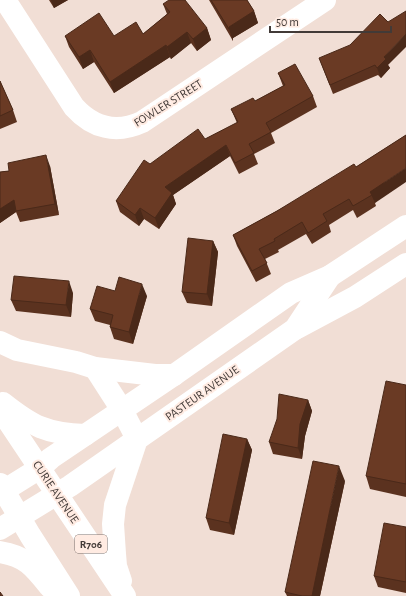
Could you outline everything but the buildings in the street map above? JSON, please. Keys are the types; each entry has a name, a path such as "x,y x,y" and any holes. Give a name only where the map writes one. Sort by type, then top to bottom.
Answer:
{"street":[{"name":"FOWLER STREET","path":"5,0 74,107 89,122 110,129 131,127 142,122 325,0"},
{"name":"PASTEUR AVENUE","path":"1,489 40,468 85,435 291,293 330,276 406,226"},
{"path":"295,329 355,297 406,264"},
{"name":"PASTEUR AVENUE","path":"0,529 70,486 295,329 330,276"},
{"path":"0,342 17,350 76,362 95,368 156,375 174,375"},
{"path":"95,368 122,410 137,439 117,494 113,524 116,566 126,596"},
{"path":"0,401 18,415 48,431 64,435 85,435"},
{"name":"CURIE AVENUE","path":"0,409 126,596"},
{"path":"1,489 69,596"},
{"path":"0,552 15,555 29,563 56,596"}]}
